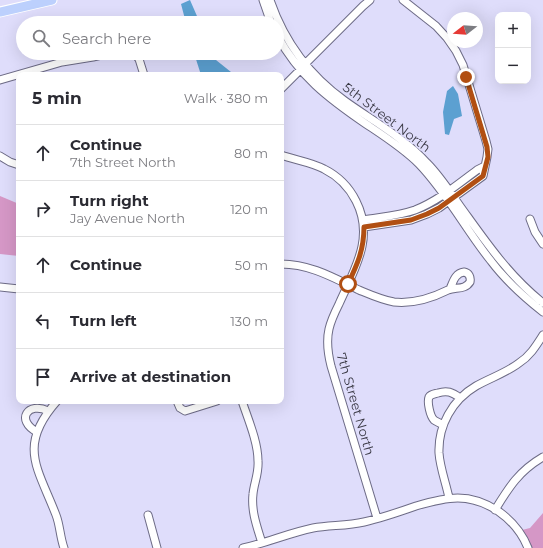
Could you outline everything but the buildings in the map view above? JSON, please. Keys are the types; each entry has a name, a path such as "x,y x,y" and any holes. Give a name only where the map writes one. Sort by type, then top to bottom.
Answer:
{"main road":[{"path":"0,12 52,0"}],"street":[{"path":"263,0 269,16"},
{"name":"5th Street North","path":"270,0 277,16"},
{"path":"284,86 370,0"},
{"path":"363,224 403,222 431,213 481,178 483,176 488,157 487,144 460,58 440,30 403,0"},
{"name":"5th Street North","path":"284,31 314,85 331,100 395,144 411,157 446,192 504,266 543,303"},
{"name":"5th Street North","path":"284,47 303,67"},
{"path":"27,72 73,60"},
{"path":"139,60 143,72"},
{"path":"0,80 16,75"},
{"path":"0,156 16,164"},
{"name":"7th Street North","path":"284,156 320,167 337,177 355,198 363,224 364,240 358,264 331,321 328,336 328,351 331,366 377,518"},
{"path":"363,224 408,212 426,205 485,166"},
{"name":"5th Street North","path":"451,199 490,260 524,296 543,312"},
{"path":"530,219 535,232 543,244"},
{"path":"284,264 299,265 310,268 378,298 397,302 418,300 440,294 450,289"},
{"path":"0,287 16,289"},
{"path":"449,498 441,466 440,441 443,425 450,411 460,398 473,388 520,363 532,352 543,335"},
{"path":"443,425 433,418 428,402 429,397 433,394 446,391 452,392 460,398"},
{"path":"54,404 42,419 37,432 34,447 36,463 58,520 64,548"},
{"path":"178,404 180,408 185,410 206,404"},
{"path":"243,404 258,456 258,471 253,491 252,504 262,543"},
{"path":"37,432 31,428 26,421 26,414 32,410 42,409 48,411"},
{"path":"495,510 508,488 517,477 543,457"},
{"path":"243,548 312,528 356,524 449,498 471,500 495,510 506,517 514,525 528,548"},
{"path":"148,515 157,548"}],"shaded area":[{"path":"0,196 16,203 16,256 0,254"},
{"path":"543,513 543,548 531,548 522,530 530,528"}],"water":[{"path":"190,0 197,16 184,16 181,4"},
{"path":"196,60 216,60 231,72 200,72"},
{"path":"453,86 458,94 462,116 454,119 449,135 445,134 443,112 447,91"}],"route":[{"path":"348,284 358,264 363,247 364,227 403,222 427,214 440,207 483,176 488,152 466,77"}]}
